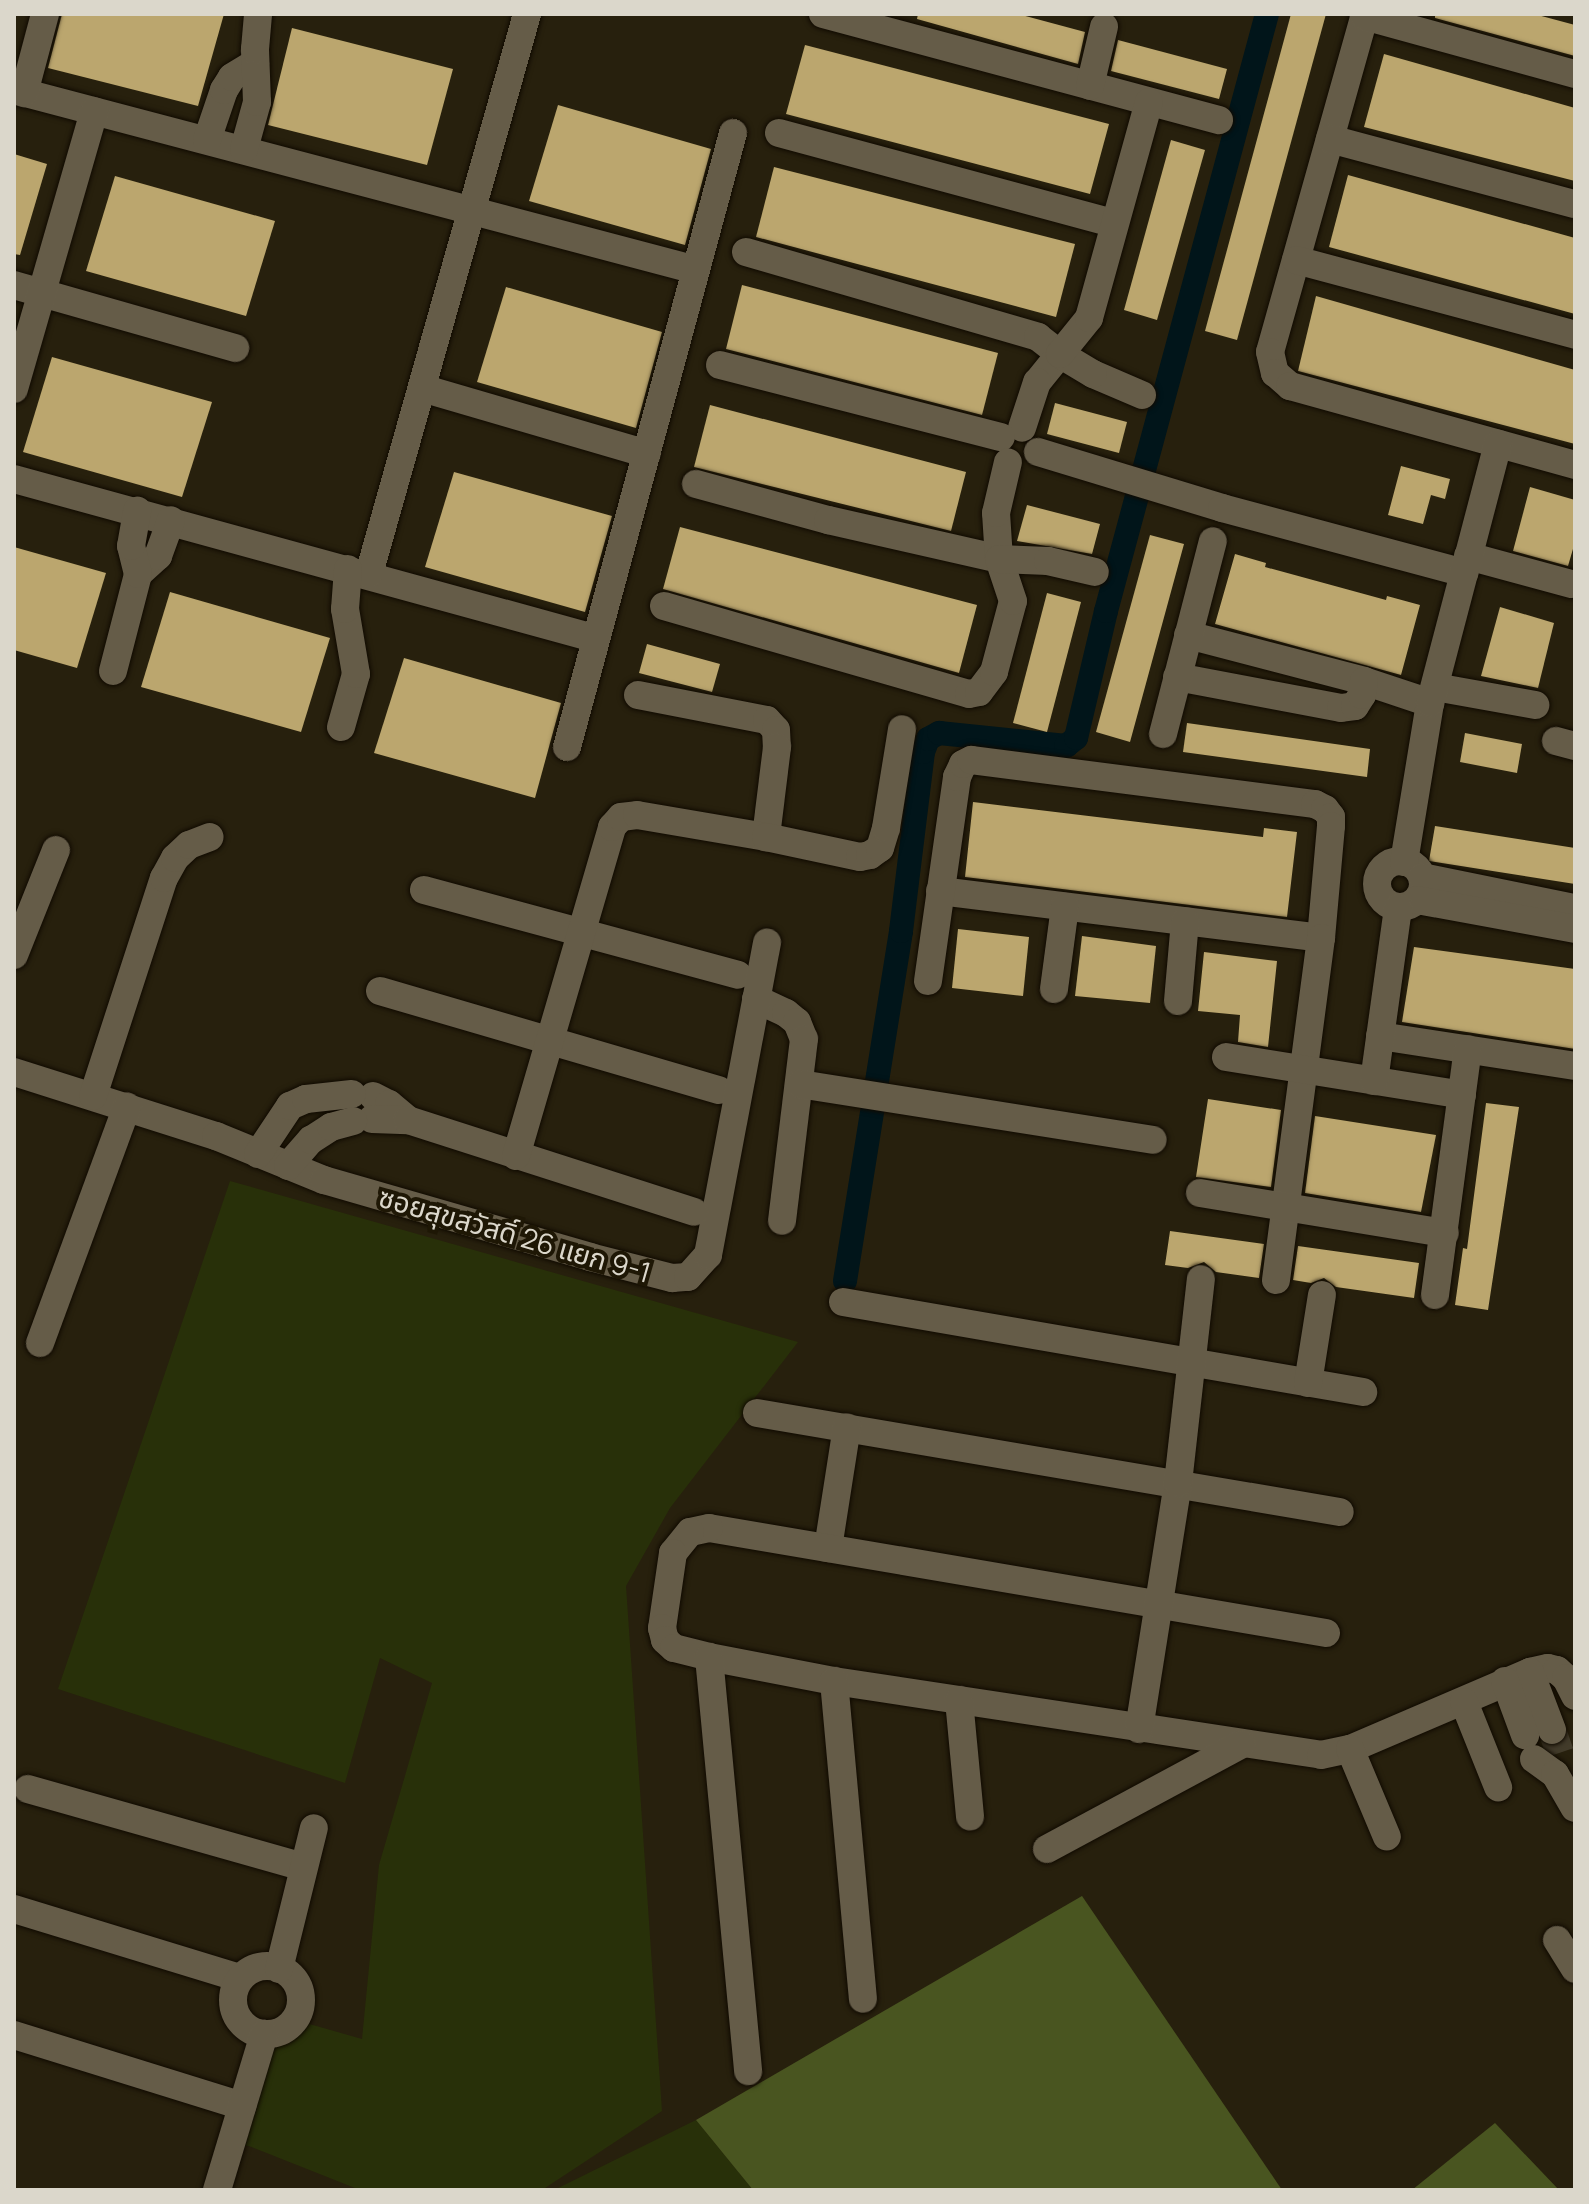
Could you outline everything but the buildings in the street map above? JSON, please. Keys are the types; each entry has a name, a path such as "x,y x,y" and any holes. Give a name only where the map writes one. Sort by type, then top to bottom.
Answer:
{"street":[{"path":"45,14 19,92 696,270"},
{"path":"244,149 257,102 255,63 258,14"},
{"path":"341,727 356,674 345,609 422,388 527,14"},
{"path":"823,14 1219,120"},
{"path":"1575,74 1364,15 1270,352 1275,373 1290,386 1575,465"},
{"path":"1090,86 1104,27"},
{"path":"207,140 224,90 232,77 255,63"},
{"path":"664,606 969,694 979,692 994,672 1013,601 999,559 996,513 1010,443 1037,382 1089,318 1149,102"},
{"path":"14,389 94,111"},
{"path":"567,747 733,133"},
{"path":"779,133 1113,223"},
{"path":"1330,139 1575,204"},
{"path":"746,252 1026,331 1093,374 1142,395"},
{"path":"1296,260 1575,335"},
{"path":"14,285 235,348"},
{"path":"720,365 1010,443 1036,439 1038,452 1222,508 1466,564 1571,584"},
{"path":"422,388 647,454"},
{"path":"1374,1081 1410,887 1433,695 1498,444"},
{"path":"14,479 594,638"},
{"path":"696,484 843,524 999,559 1048,561 1095,572"},
{"path":"113,671 138,574 131,546 137,511"},
{"path":"138,574 158,556 171,520"},
{"path":"1163,734 1213,541"},
{"path":"1188,635 1364,681 1433,695 1535,705"},
{"path":"1177,677 1341,708 1355,706 1364,681"},
{"path":"638,695 767,720 776,730 777,747 766,837"},
{"path":"516,1156 605,844 612,827 621,817 637,815 860,857 880,848 902,729"},
{"path":"928,981 957,777 963,764 979,759 1315,804 1325,809 1331,817 1331,826 1321,938 1276,1280"},
{"path":"93,1096 164,878 175,858 189,845 210,837"},
{"path":"14,955 56,850"},
{"path":"1410,887 1575,908"},
{"path":"1410,887 1575,929"},
{"path":"424,890 738,975"},
{"path":"940,891 1321,938"},
{"path":"1054,989 1065,907"},
{"path":"1178,1001 1185,921"},
{"name":"ซอยสุขสวัสดิ์ 26 แยก 9-1","path":"14,1072 127,1106 288,1166 590,1257 672,1278 688,1277 708,1255 767,943"},
{"path":"380,991 719,1090"},
{"path":"756,999 786,1013 797,1022 804,1039 782,1221"},
{"path":"1380,1036 1575,1066"},
{"path":"1435,1295 1468,1049"},
{"path":"1226,1057 1462,1095"},
{"path":"800,1084 1153,1140"},
{"path":"258,1154 290,1106 322,1097 356,1111"},
{"path":"288,1166 311,1140 356,1111 389,1104 408,1120 694,1212"},
{"path":"40,1343 127,1106"},
{"path":"1200,1193 1445,1233"},
{"path":"1139,1729 1178,1483 1201,1279"},
{"path":"1308,1383 1322,1295"},
{"path":"843,1302 1363,1392"},
{"path":"757,1413 1340,1512"},
{"path":"828,1548 847,1427"},
{"path":"1326,1633 709,1528 690,1532 673,1553 662,1628 665,1640 674,1648 709,1657 834,1681 1321,1755 1350,1749 1518,1677 1548,1668 1557,1670 1566,1678 1575,1696"},
{"path":"709,1657 748,2071"},
{"path":"1518,1677 1545,1750 1575,1808"},
{"path":"834,1681 863,1999"},
{"path":"959,1700 970,1816"},
{"path":"1464,1702 1498,1787"},
{"path":"1047,1849 1242,1744"},
{"path":"1350,1749 1387,1837"},
{"path":"28,1789 303,1867"},
{"path":"279,1969 314,1828"},
{"path":"14,1909 240,1978"},
{"path":"1557,1940 1575,1969"},
{"path":"258,1967 279,1969 295,1982 300,1992 298,2013 285,2030 264,2034 254,2032 237,2018 232,1998 240,1978 258,1967"},
{"path":"217,2190 264,2034"},
{"path":"14,2035 242,2106"}],"green space":[{"path":"230,1181 798,1342 670,1508 626,1586 662,2111 542,2190 360,2190 249,2146 235,2145 269,2042 299,2021 362,2039 379,1865 432,1683 380,1658 345,1783 58,1689"},
{"path":"1082,1896 1282,2190 753,2190 696,2120"},
{"path":"696,2120 753,2190 554,2190"},
{"path":"1495,2123 1559,2190 1412,2190"}],"waterway":[{"path":"845,1281 901,931 923,752 928,739 939,733 1066,746 1076,738 1106,611 1267,14"}],"tunnel":[{"path":"1552,1730 1560,1753"}]}
